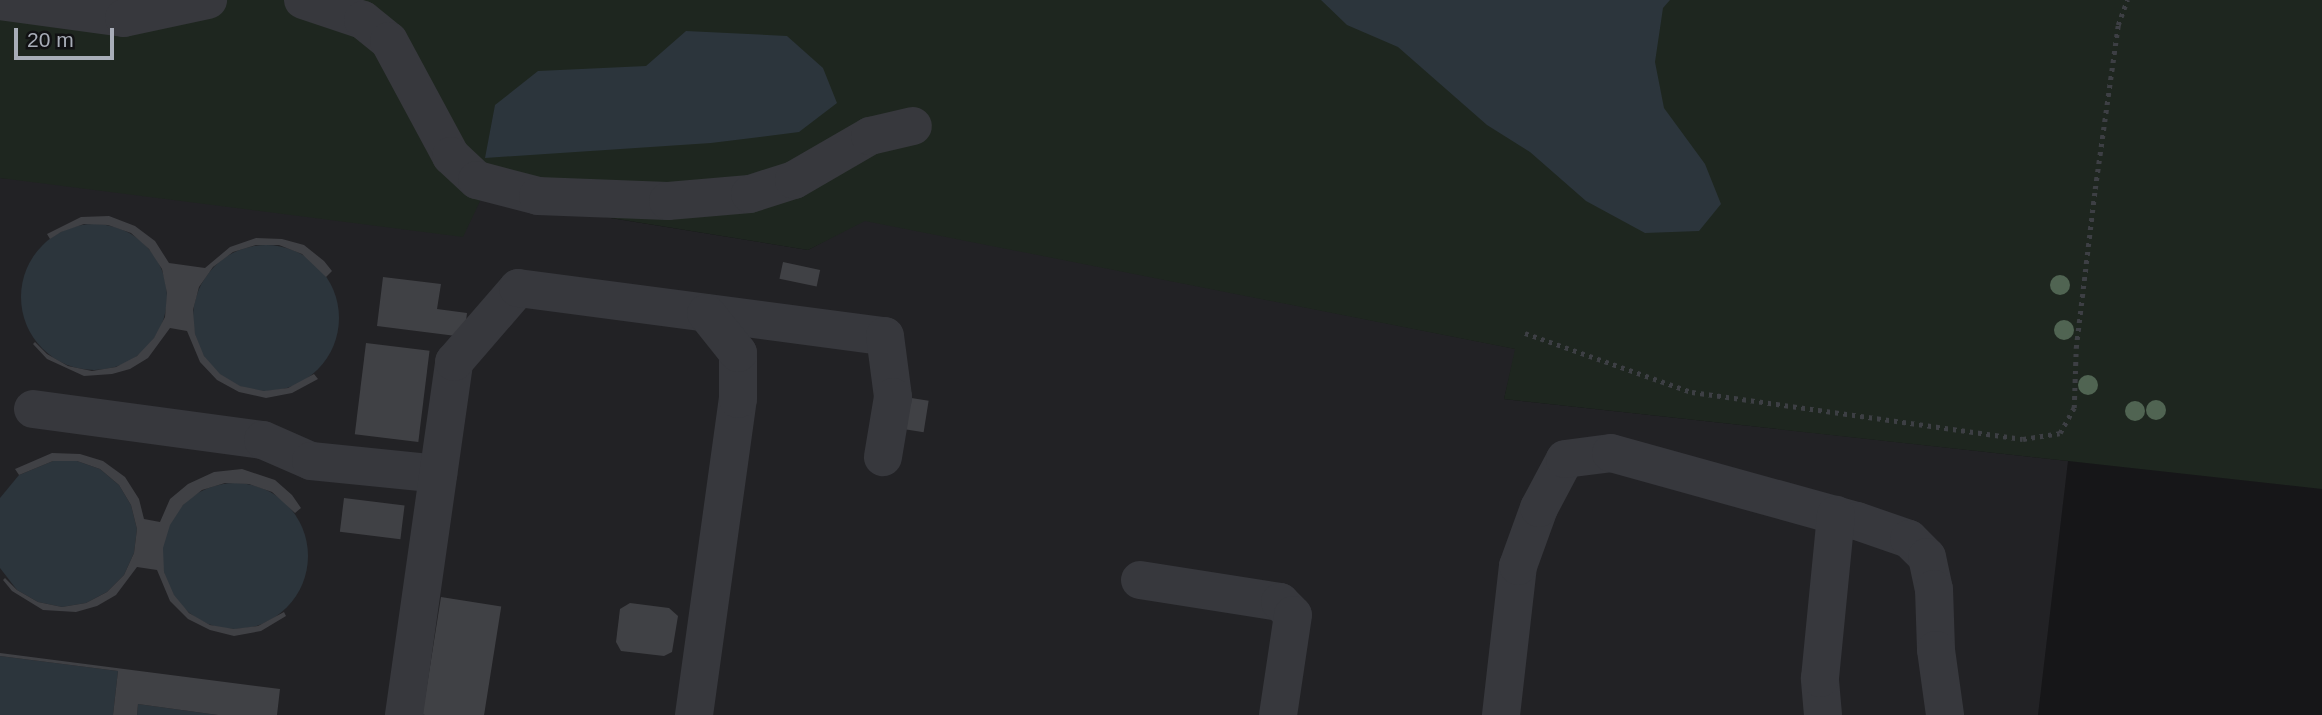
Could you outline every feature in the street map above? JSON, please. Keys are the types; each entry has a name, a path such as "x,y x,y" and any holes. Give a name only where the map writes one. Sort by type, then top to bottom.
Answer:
{"lane":[{"path":"0,1 124,18 208,0"},
{"path":"303,0 363,20 389,41 451,156 477,180 538,196 668,201 750,194 794,180 870,136 913,126"},
{"path":"404,715 454,362 518,288 885,336 893,397 883,457"},
{"path":"694,715 738,398 738,353 706,313"},
{"path":"33,409 263,440 312,461 438,474"},
{"path":"1501,715 1518,566 1539,508 1564,459 1611,453 1836,515 1909,539 1927,557 1934,589 1936,650 1945,715"},
{"path":"1824,715 1820,678 1836,515"},
{"path":"1140,580 1280,602 1293,615 1278,715"}],"path":[{"path":"1525,333 1692,392 2024,439 2060,432 2074,408 2076,348 2095,189 2118,25 2127,0"}],"shaded area":[{"path":"0,0 2322,0 2322,489 1504,399 1515,349 865,221 808,250 482,197 463,237 0,178"},
{"path":"1321,0 1670,0 1663,8 1655,62 1664,108 1705,164 1721,204 1699,231 1645,233 1586,201 1530,152 1487,125 1398,47 1347,25"},
{"path":"686,31 787,36 823,68 837,103 799,132 711,143 485,158 495,105 538,71 646,66"},
{"path":"0,178 481,197 808,250 864,220 1516,349 1504,399 2068,461 2038,715 0,715"},
{"path":"94,224 122,230 145,246 161,269 167,297 161,325 145,348 122,364 94,370 66,364 43,348 27,325 21,297 27,269 43,246 66,230"},
{"path":"266,245 294,251 317,267 333,290 339,318 333,346 317,369 294,385 266,391 238,385 215,369 199,346 193,318 199,290 215,267 238,251"},
{"path":"53,461 77,461 100,469 119,485 131,505 137,529 134,553 124,575 107,592 86,603 62,607 38,602 17,590 0,568 0,498 19,475"},
{"path":"235,483 263,489 286,505 302,528 308,556 302,584 286,607 263,623 235,629 207,623 184,607 168,584 162,556 168,528 184,505 207,489"},
{"path":"0,656 118,671 113,715 0,715"},
{"path":"138,704 218,715 137,715"}],"building":[{"path":"109,216 135,226 155,241 169,263 205,268 230,247 256,238 282,239 304,245 332,271 326,277 302,254 279,245 256,245 233,252 213,267 199,287 193,310 195,334 204,356 220,374 240,386 264,391 288,388 314,374 318,379 292,393 266,398 239,392 217,380 200,362 187,331 170,328 148,358 130,369 112,374 84,376 47,359 33,344 35,342 47,354 68,366 92,371 116,367 137,356 154,338 165,317 167,293 162,269 149,249 131,233 108,225 84,224 50,239 47,234 81,217"},
{"path":"783,262 820,270 817,287 779,279"},
{"path":"383,277 441,284 437,309 467,313 464,337 377,326"},
{"path":"366,343 430,351 418,442 355,434"},
{"path":"899,396 929,401 924,432 894,428"},
{"path":"52,453 80,454 103,461 125,477 139,499 144,519 160,522 170,499 188,484 214,472 242,469 275,480 292,495 301,508 295,513 272,492 249,484 225,483 202,490 183,505 170,525 163,548 164,572 174,595 189,613 210,625 234,629 258,626 284,612 286,616 261,631 234,636 210,630 188,619 170,601 157,570 137,567 116,595 97,606 76,612 43,610 12,591 3,580 5,578 17,590 38,602 62,607 86,603 107,592 124,575 134,553 137,529 131,505 119,485 100,469 77,461 53,461 19,475 15,469"},
{"path":"344,498 405,505 400,539 340,532"},
{"path":"441,597 501,607 484,715 422,715"},
{"path":"630,603 669,608 678,616 672,652 664,656 621,651 616,642 620,609"},
{"path":"0,653 280,689 277,715 218,715 138,704 137,715 113,715 118,671 0,656"}]}
